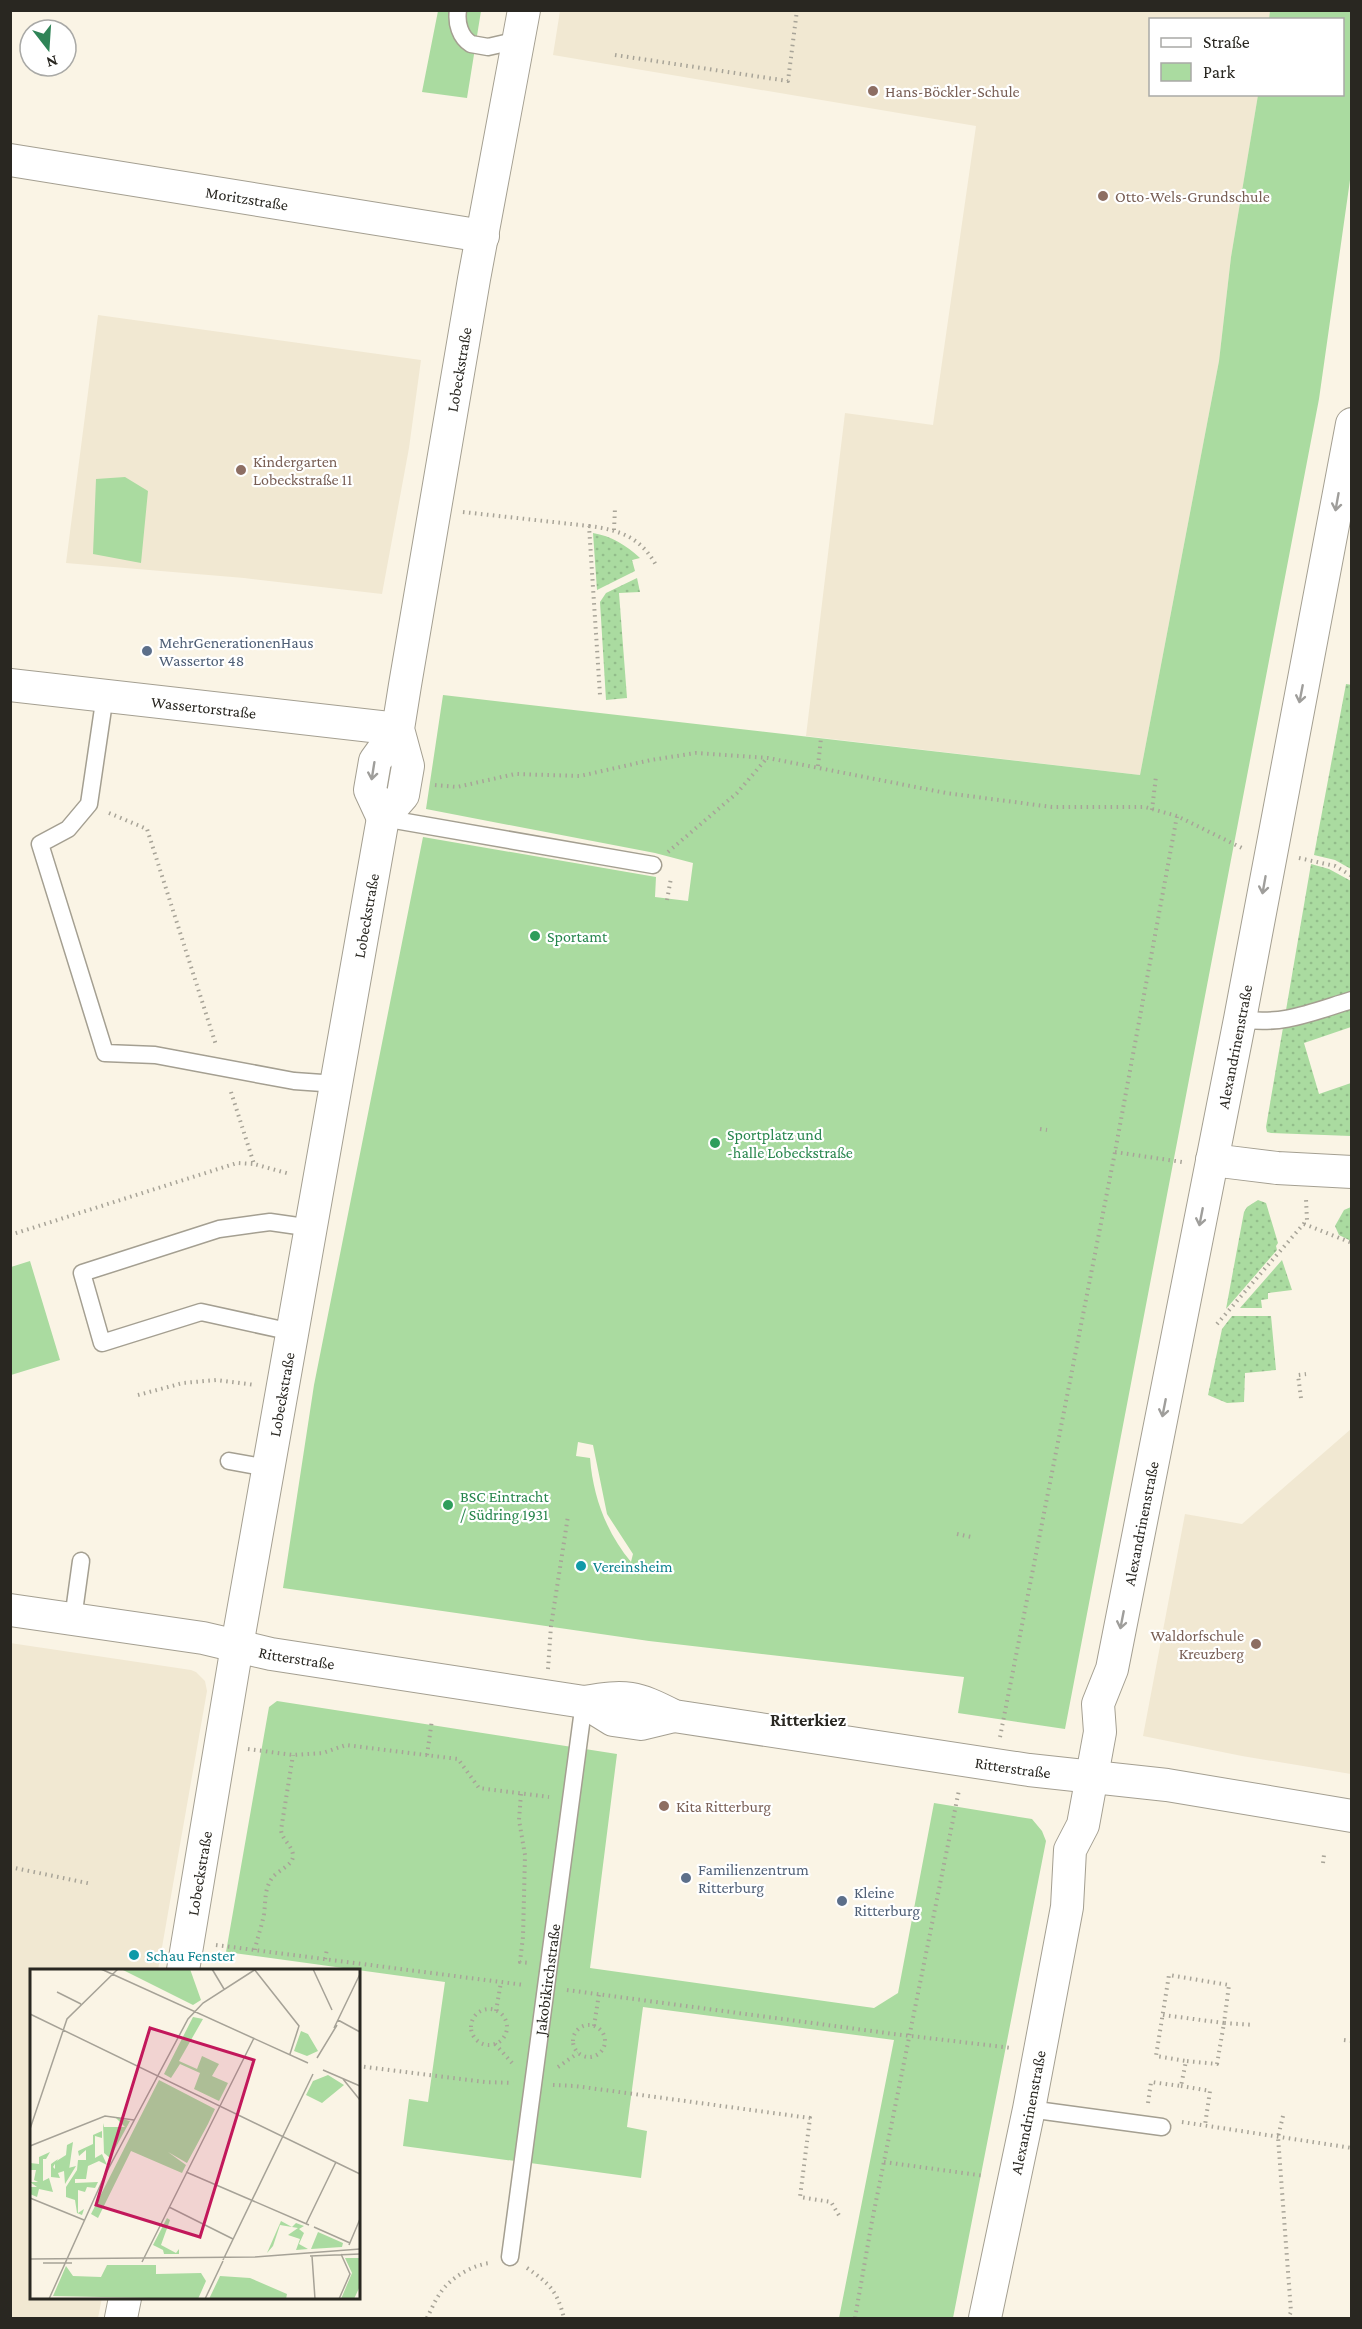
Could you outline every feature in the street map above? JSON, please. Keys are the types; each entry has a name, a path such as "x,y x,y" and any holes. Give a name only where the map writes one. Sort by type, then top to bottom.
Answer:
{"street":[{"name":"Lobeckstraße","path":"186,1956 237,1646 383,818 403,795 408,766 398,729 483,236 522,25"},
{"name":"Moritzstraße","path":"10,160 483,236"},
{"name":"Alexandrinenstraße","path":"986,2319 1067,1907 1084,1860 1086,1848 1083,1824 1100,1732 1098,1704 1112,1669 1197,1161 1240,1019 1352,424"},
{"name":"Wassertorstraße","path":"10,685 398,729"},
{"path":"1197,1161 1352,1172"},
{"name":"Ritterstraße","path":"10,1610 203,1638 271,1654 584,1702 613,1720 641,1724 674,1716 980,1762 1167,1785 1352,1816"},
{"path":"122,2319 125,2299"}],"lane":[{"path":"458,10 458,24 461,32 471,44 488,47 522,25"},
{"path":"105,695 89,804 68,829 40,844 105,1053 155,1055 294,1081 337,1084"},
{"path":"383,818 653,865"},
{"path":"1240,1019 1259,1022 1283,1021 1352,1000"},
{"path":"292,1332 201,1312 102,1343 82,1273 219,1229 270,1222 312,1228"},
{"path":"229,1461 268,1468"},
{"path":"73,1619 81,1561"},
{"name":"Jakobikirchstraße","path":"508,2262 584,1702"},
{"path":"1029,2109 1162,2127"}],"path":[{"path":"615,55 788,81 797,10"},
{"path":"614,530 615,508"},
{"path":"435,509 614,530 625,533 644,548 656,565"},
{"path":"589,526 600,695"},
{"path":"818,766 821,738"},
{"path":"428,784 457,787 515,774 580,776 651,760 696,753 768,758 946,793 1040,806 1145,807 1177,816 1240,848 1335,866 1352,876"},
{"path":"653,865 737,793 768,758"},
{"path":"1152,810 1156,776"},
{"path":"89,804 147,829 254,1164"},
{"path":"855,2319 909,2036 980,1762 1115,1152 1177,816"},
{"path":"1040,1129 1047,1130"},
{"path":"1115,1152 1197,1161"},
{"path":"10,1235 237,1163 254,1164 320,1182"},
{"path":"1217,1324 1307,1220 1305,1170"},
{"path":"1304,1224 1352,1243"},
{"path":"1301,1398 1298,1375 1306,1374"},
{"path":"138,1395 183,1383 216,1380 282,1389"},
{"path":"545,1696 551,1626 568,1516"},
{"path":"957,1534 971,1537"},
{"path":"427,1755 432,1720"},
{"path":"220,1745 293,1755 323,1753 346,1745 458,1759 479,1788 571,1800"},
{"path":"255,1950 264,1915 264,1898 267,1888 278,1871 291,1863 293,1858 291,1848 284,1840 281,1830 293,1755"},
{"path":"520,1794 519,1814 524,1844 524,1914 520,1962 529,1963"},
{"path":"1323,1863 1324,1855"},
{"path":"10,1867 92,1884"},
{"path":"325,1959 327,1949"},
{"path":"186,1956 255,1950 1013,2048"},
{"path":"1169,1975 1229,1985 1224,2023 1217,2064 1156,2056 1169,1975"},
{"path":"496,2011 501,1982"},
{"path":"594,2026 599,1994"},
{"path":"483,2011 496,2011 505,2020 507,2026 503,2038 492,2045 479,2042 472,2032 473,2019 483,2011"},
{"path":"1163,2014 1254,2025"},
{"path":"594,2026 604,2036 603,2048 595,2056 583,2056 574,2049 573,2037 580,2028 594,2026"},
{"path":"1344,2040 1352,2041"},
{"path":"1181,2086 1186,2061"},
{"path":"360,2066 486,2082 575,2086 810,2118 800,2197 831,2202 840,2217"},
{"path":"1148,2105 1151,2082 1210,2091 1204,2125"},
{"path":"1284,2116 1278,2137 1291,2312 1288,2319"},
{"path":"1181,2122 1352,2148"},
{"path":"884,2162 988,2177"},
{"path":"427,2319 442,2290 461,2273 485,2263 508,2262 526,2268 548,2283 560,2302 564,2319"}],"shaded area":[{"path":"560,11 1270,11 1269,18 1149,18 1149,96 1258,96 1231,257 1219,361 1140,775 806,736 845,413 933,425 976,126 553,55"},
{"name":"Kindergarten Lobeckstraße 11","path":"98,315 421,360 409,448 382,594 244,578 66,563"},
{"name":"Waldorfschule Kreuzberg","path":"1351,1429 1351,1774 1242,1756 1143,1736 1185,1514 1242,1524"},
{"path":"10,1643 191,1670 205,1681 207,1691 158,1969 30,1969 30,2299 102,2299 98,2318 11,2318"}],"green space":[{"path":"438,11 481,11 467,98 422,92"},
{"name":"Sportplatz und -halle Lobeckstraße","path":"1270,11 1351,11 1351,173 1319,399 1065,1729 958,1713 964,1677 649,1641 283,1588 314,1385 423,837 656,877 655,897 688,901 693,863 655,853 426,809 443,695 1140,775 1219,361 1231,257 1258,96 1344,96 1344,18 1269,18","holes":["578,1442 593,1445 607,1514 633,1554 631,1562 614,1538 602,1513 594,1486 590,1458 576,1456"]},
{"path":"125,477 148,491 141,563 93,554 96,479"},
{"path":"593,533 618,542 640,558 632,560 635,571 597,590"},
{"path":"637,578 640,592 619,593 627,698 606,700 600,602 606,593"},
{"path":"1346,684 1352,685 1351,869 1335,860 1314,855"},
{"path":"1311,864 1329,869 1351,881 1351,1027 1304,1043 1319,1094 1351,1083 1351,1136 1271,1133 1267,1132 1266,1127"},
{"path":"1258,1200 1266,1203 1278,1243 1277,1250 1226,1309 1244,1212 1247,1207"},
{"path":"1351,1207 1351,1241 1339,1235 1335,1226 1344,1210"},
{"path":"1282,1260 1292,1290 1268,1293 1268,1299 1261,1300 1262,1308 1240,1308"},
{"path":"30,1261 60,1360 11,1375 11,1267"},
{"path":"1232,1316 1271,1316 1276,1370 1245,1373 1244,1402 1227,1403 1208,1395 1222,1329"},
{"path":"277,1701 617,1754 590,1968 874,2008 898,1993 934,1803 1032,1819 1042,1831 1046,1841 953,2318 839,2318 894,2040 643,2007 627,2127 647,2131 641,2178 403,2146 409,2099 428,2102 445,1982 226,1952 269,1707"}],"place":[{"name":"Hans-Böckler-Schule","path":"873,91"},
{"name":"Otto-Wels-Grundschule","path":"1103,196"},
{"name":"Kindergarten Lobeckstraße 11","path":"241,470"},
{"name":"MehrGenerationenHaus Wassertor 48","path":"147,651"},
{"name":"Sportamt","path":"535,936"},
{"name":"Sportplatz und -halle Lobeckstraße","path":"715,1143"},
{"name":"BSC Eintracht / Südring 1931","path":"448,1505"},
{"name":"Vereinsheim","path":"581,1566"},
{"name":"Waldorfschule Kreuzberg","path":"1256,1644"},
{"name":"Kita Ritterburg","path":"664,1806"},
{"name":"Familienzentrum Ritterburg","path":"686,1878"},
{"name":"Kleine Ritterburg","path":"842,1901"},
{"name":"Schau Fenster","path":"134,1955"}],"district":[{"name":"Ritterkiez","path":"808,1720"}]}
